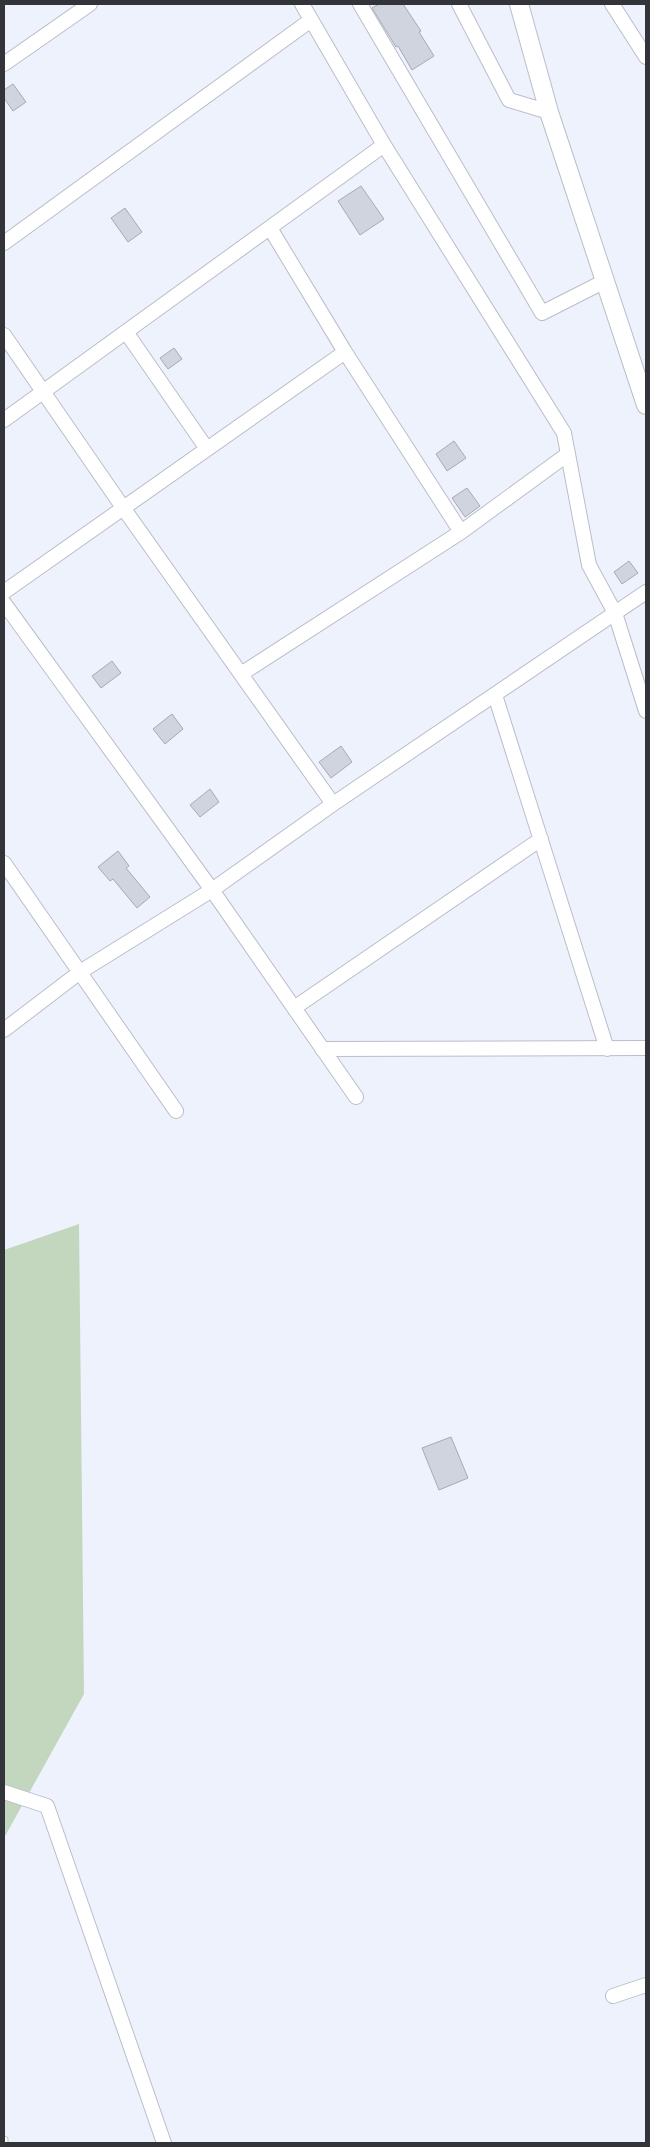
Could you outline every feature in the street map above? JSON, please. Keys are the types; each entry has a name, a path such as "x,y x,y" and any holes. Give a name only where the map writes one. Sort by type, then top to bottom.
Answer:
{"street":[{"path":"4,64 90,4"},
{"path":"302,4 384,145 564,433 589,565 615,613 646,710"},
{"path":"360,4 542,313 605,282"},
{"path":"459,4 509,100 549,112"},
{"path":"519,4 549,112 646,405"},
{"path":"612,4 646,57"},
{"path":"4,243 311,20"},
{"path":"4,420 384,145"},
{"path":"270,228 345,352 460,532"},
{"path":"126,332 207,449"},
{"path":"4,335 124,509 333,804"},
{"path":"4,592 345,352"},
{"path":"241,674 460,532 568,454"},
{"path":"4,1030 80,972 212,890 333,804 646,592"},
{"path":"4,603 212,890 356,1097"},
{"path":"495,694 607,1048"},
{"path":"294,1008 541,839"},
{"path":"4,863 176,1111"},
{"path":"322,1049 646,1048"},
{"path":"4,1792 47,1806 164,2143"},
{"path":"613,1996 646,1984"}],"green space":[{"path":"79,1224 84,1694 4,1838 4,1250"}],"building":[{"path":"379,4 403,4 421,31 419,32 434,56 412,70 372,8"},
{"path":"13,84 26,102 13,111 4,98 4,90"},
{"path":"361,186 384,219 360,235 338,201"},
{"path":"125,208 142,232 128,242 111,218"},
{"path":"174,348 182,359 168,369 160,358"},
{"path":"454,441 466,458 447,471 436,454"},
{"path":"467,488 480,506 465,517 452,498"},
{"path":"629,561 638,573 622,584 614,572"},
{"path":"112,661 121,673 101,688 92,676"},
{"path":"172,714 183,729 165,744 153,729"},
{"path":"341,746 352,762 331,778 319,762"},
{"path":"210,789 219,802 200,817 190,805"},
{"path":"118,851 129,866 126,868 150,897 137,908 113,879 110,881 98,867"},
{"path":"451,1437 468,1478 439,1490 422,1448"}]}
